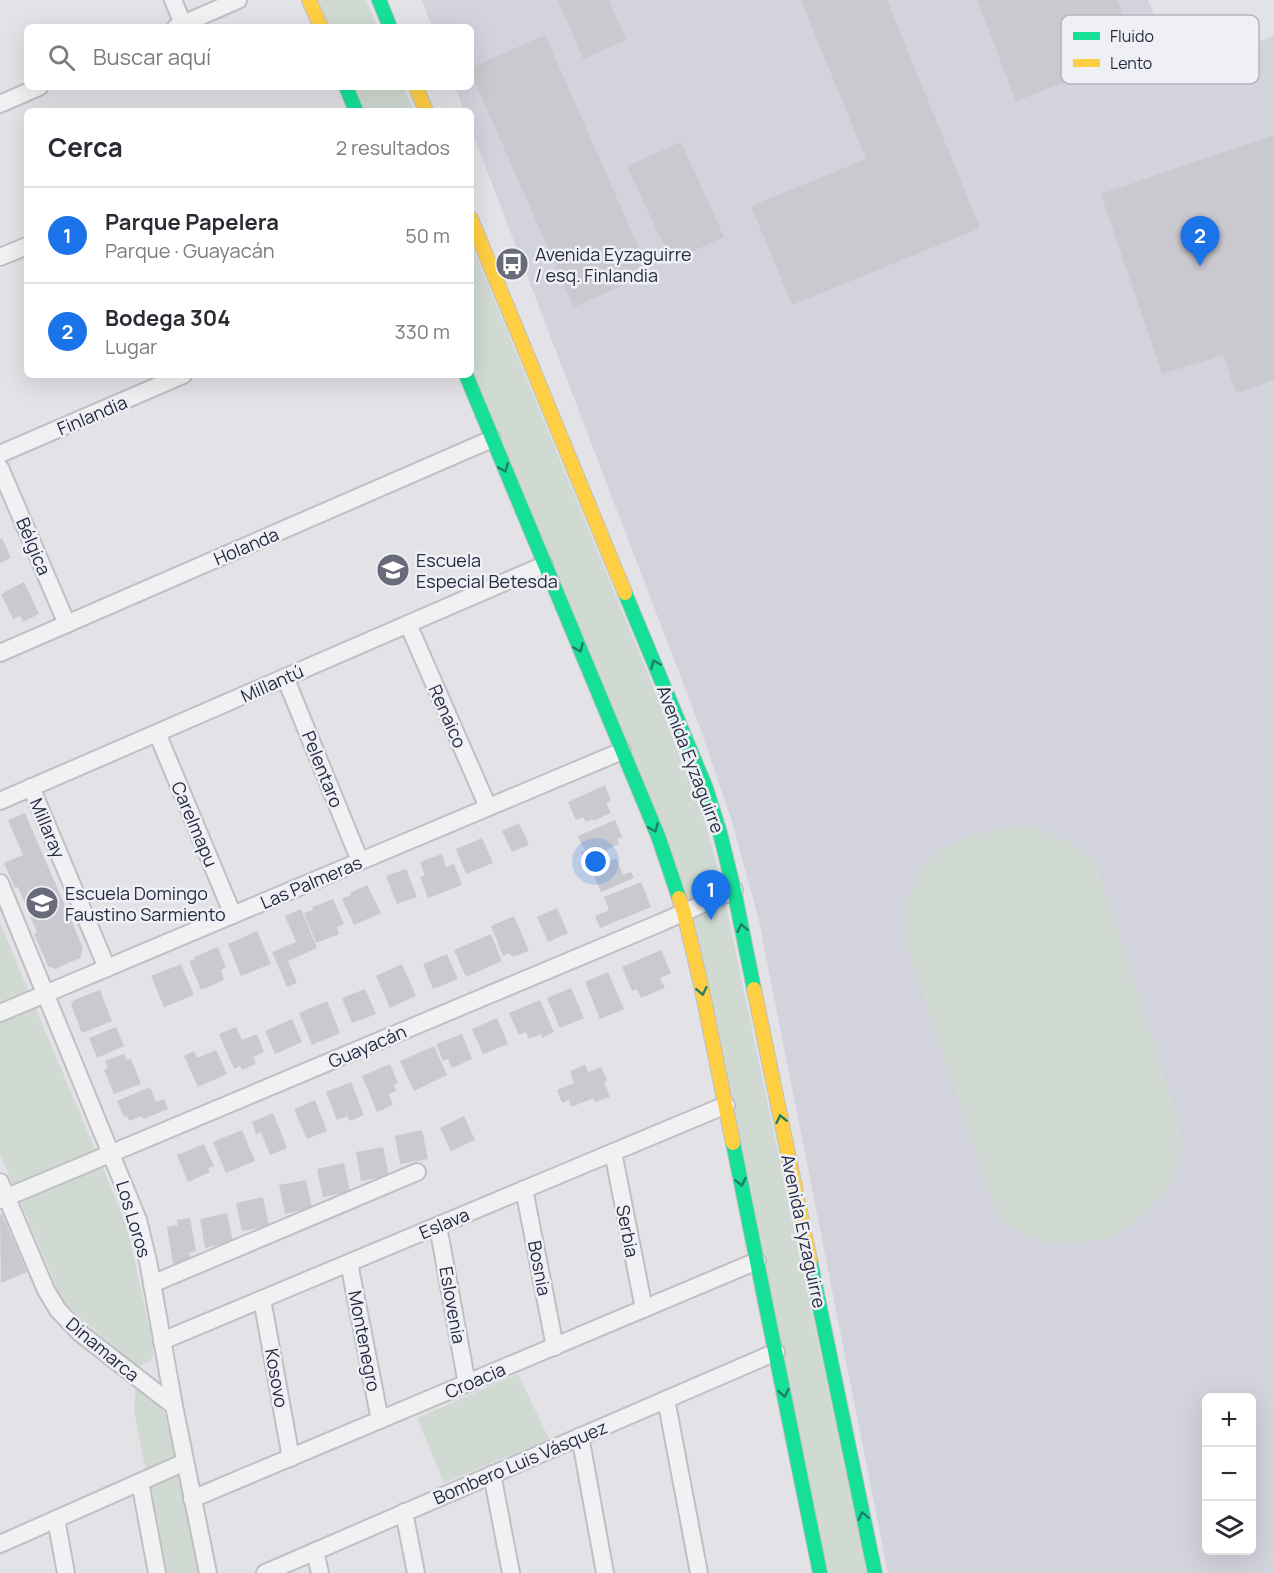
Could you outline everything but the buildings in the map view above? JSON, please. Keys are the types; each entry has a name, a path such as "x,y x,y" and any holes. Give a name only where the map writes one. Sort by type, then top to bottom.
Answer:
{"main road":[{"path":"309,0 320,24"},
{"path":"379,0 389,24"},
{"path":"346,90 349,108"},
{"path":"417,90 425,108"},
{"name":"Avenida Eyzaguirre","path":"477,247 706,788 720,833 734,890 875,1573"},
{"path":"467,378 658,836 684,913 726,1105 820,1573"}],"street":[{"path":"172,0 179,24"},
{"path":"184,24 238,0"},
{"path":"0,104 32,90"},
{"path":"0,257 24,247"},
{"name":"Finlandia","path":"0,454 176,378"},
{"name":"Holanda","path":"0,653 492,439"},
{"name":"Bélgica","path":"0,468 67,624"},
{"name":"Millantú","path":"0,801 544,565"},
{"name":"Renaico","path":"408,624 488,807"},
{"name":"Pelentaro","path":"285,677 360,861"},
{"name":"Carelmapu","path":"157,733 233,915"},
{"name":"Las Palmeras","path":"0,1013 622,751"},
{"name":"Millaray","path":"32,787 107,968"},
{"name":"Los Loros","path":"0,883 138,1220 208,1573"},
{"name":"Guayacán","path":"2,1193 112,1153 734,890"},
{"name":"Eslava","path":"162,1341 726,1105"},
{"name":"Serbia","path":"613,1152 644,1309"},
{"path":"152,1284 417,1172"},
{"name":"Bosnia","path":"524,1189 555,1347"},
{"name":"Dinamarca","path":"2,1193 46,1290 58,1310 80,1333 174,1406"},
{"name":"Eslovenia","path":"438,1226 467,1384"},
{"name":"Croacia","path":"192,1499 757,1261"},
{"name":"Montenegro","path":"349,1263 380,1420"},
{"name":"Kosovo","path":"262,1299 291,1458"},
{"name":"Bombero Luis Vásquez","path":"265,1573 776,1352"},
{"path":"666,1399 699,1573"},
{"path":"580,1436 605,1573"},
{"path":"0,1544 185,1462"},
{"path":"492,1474 511,1573"},
{"path":"140,1482 157,1573"},
{"path":"404,1512 416,1573"},
{"path":"56,1519 66,1573"},
{"path":"315,1551 320,1573"}],"shaded area":[{"path":"318,0 366,0 376,24 328,24"},
{"path":"422,0 1148,0 1154,15 1061,15 1061,84 1259,84 1259,41 1274,36 1274,1573 888,1573 759,921 731,818 698,722 474,137 474,108 463,108 456,90 474,90 474,24 431,24"},
{"path":"354,90 404,90 413,108 362,108"},
{"path":"474,250 698,796 718,868 867,1573 827,1573 699,941 473,378"},
{"path":"1006,827 1039,828 1075,845 1097,867 1179,1122 1182,1151 1169,1186 1142,1216 1110,1238 1066,1245 1029,1238 1006,1225 995,1208 905,941 906,908 919,870 940,850 972,836"},
{"path":"0,923 127,1226 153,1343 153,1358 137,1367 63,1302 0,1154"},
{"path":"518,1374 549,1439 444,1483 417,1418"},
{"path":"136,1385 164,1412 200,1573 166,1573 134,1411"}],"traffic: fast":[{"path":"379,0 389,24"},
{"path":"347,90 355,108"},
{"path":"467,378 658,836 679,898"},
{"path":"625,593 706,788 734,890 754,989"},
{"path":"733,1143 820,1573"},
{"path":"810,1260 875,1573"}],"traffic: slow":[{"path":"309,0 320,24"},
{"path":"417,90 425,108"},
{"path":"474,226 625,593"},
{"path":"679,898 701,985 733,1143"},
{"path":"754,989 810,1260"}],"place":[{"name":"Avenida Eyzaguirre / esq. Finlandia","path":"512,264"},
{"name":"Bodega 304","path":"1200,266"},
{"name":"Escuela Especial Betesda","path":"393,570"},
{"name":"Escuela Domingo Faustino Sarmiento","path":"42,903"},
{"name":"Parque Papelera","path":"711,920"}]}
